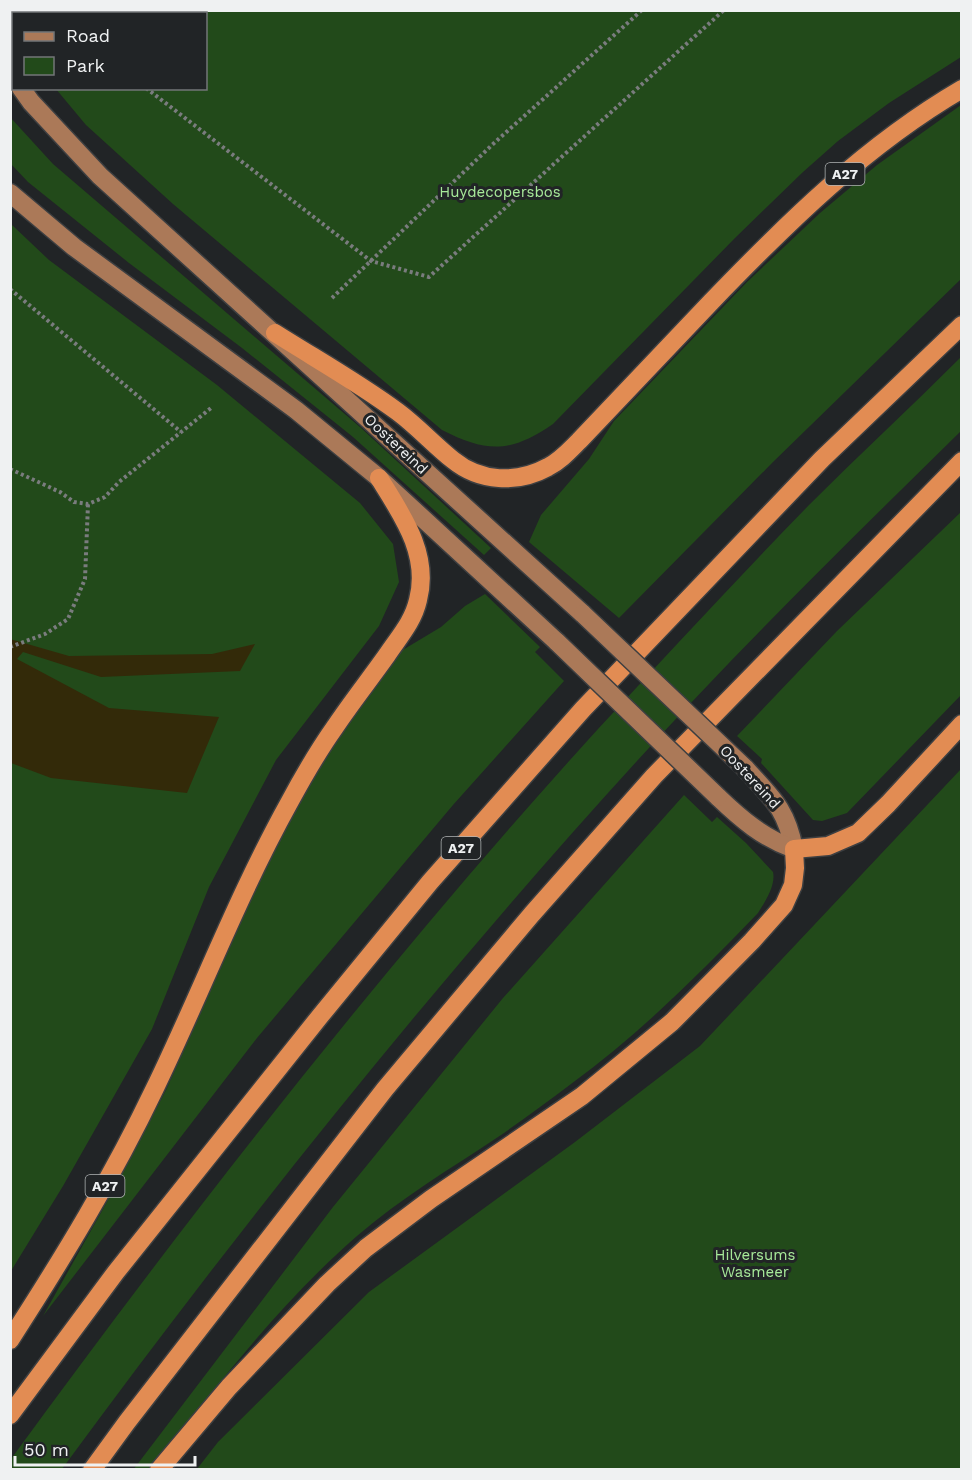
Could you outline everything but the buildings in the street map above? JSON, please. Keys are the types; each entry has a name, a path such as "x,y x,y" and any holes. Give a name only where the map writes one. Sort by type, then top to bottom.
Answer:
{"highway":[{"name":"A27","path":"275,333 399,413 455,461 473,472 491,478 515,478 535,473 555,462 579,441 739,273 810,203 895,134 962,89"},
{"name":"A27","path":"10,1415 130,1254 430,882 583,709 822,459 962,325"},
{"path":"92,1470 385,1089 532,914 654,776 962,462"},
{"name":"A27","path":"10,1340 59,1264 125,1148 185,1024 263,850 295,792 335,727 412,619 419,598 421,580 414,539 403,516 379,478"},
{"path":"159,1470 229,1388 327,1284 366,1248 431,1198 582,1096 672,1022 784,905 793,885 794,849 828,846 858,833 962,724"}],"main road":[{"name":"Oostereind","path":"22,90 100,176 583,614 745,768 784,813 790,827 794,849"},
{"path":"10,193 74,247 296,410 379,478 557,642 756,831 773,842 794,849"}],"path":[{"path":"332,298 492,145 642,10"},
{"path":"149,90 371,261 429,277 724,10"},
{"path":"10,289 181,432"},
{"path":"10,469 60,492 74,502 88,504 105,497 119,482 211,408"},
{"path":"10,647 45,634 68,619 85,579 88,504"}],"green space":[{"name":"Huydecopersbos","path":"11,10 961,10 961,57 889,103 838,141 803,172 553,424 538,434 511,445 486,446 458,438 442,430 173,204 86,125 57,90 207,90 207,12 12,12 12,24"},
{"path":"961,105 961,279 773,462 619,618 529,542 541,515 589,459 614,421 747,282 820,213 877,165"},
{"path":"10,117 53,164 360,427 491,548 484,555 353,437 28,182 11,164"},
{"path":"11,224 49,260 217,385 360,503 393,544 399,582 379,626 276,760 209,887 152,1029 63,1186 11,1271"},
{"path":"961,357 961,431 716,677 637,761 486,932 412,1019 269,1197 62,1469 11,1470 11,1459 222,1178 368,995 444,905 598,729 729,588 809,505"},
{"path":"961,512 961,695 847,813 822,821 813,820 761,763 762,759 737,736 837,631"},
{"path":"485,594 540,647 535,652 564,681 453,805 257,1038 43,1316 166,1090 271,854 301,796 341,731 382,673 401,651 441,627 465,606"},
{"name":"Hilversums Wasmeer","path":"961,769 961,1469 197,1469 218,1442 369,1292 575,1142 700,1046"},
{"path":"684,795 712,822 717,817 773,872 774,877 767,899 758,913 668,1003 621,1045 507,1131 408,1196 357,1236 328,1262 274,1318 151,1469 133,1470 333,1207 503,998"}],"sand":[{"path":"10,639 69,656 212,654 255,644 240,671 101,677 23,652 17,659 109,708 219,717 187,793 51,778 11,763"}]}
